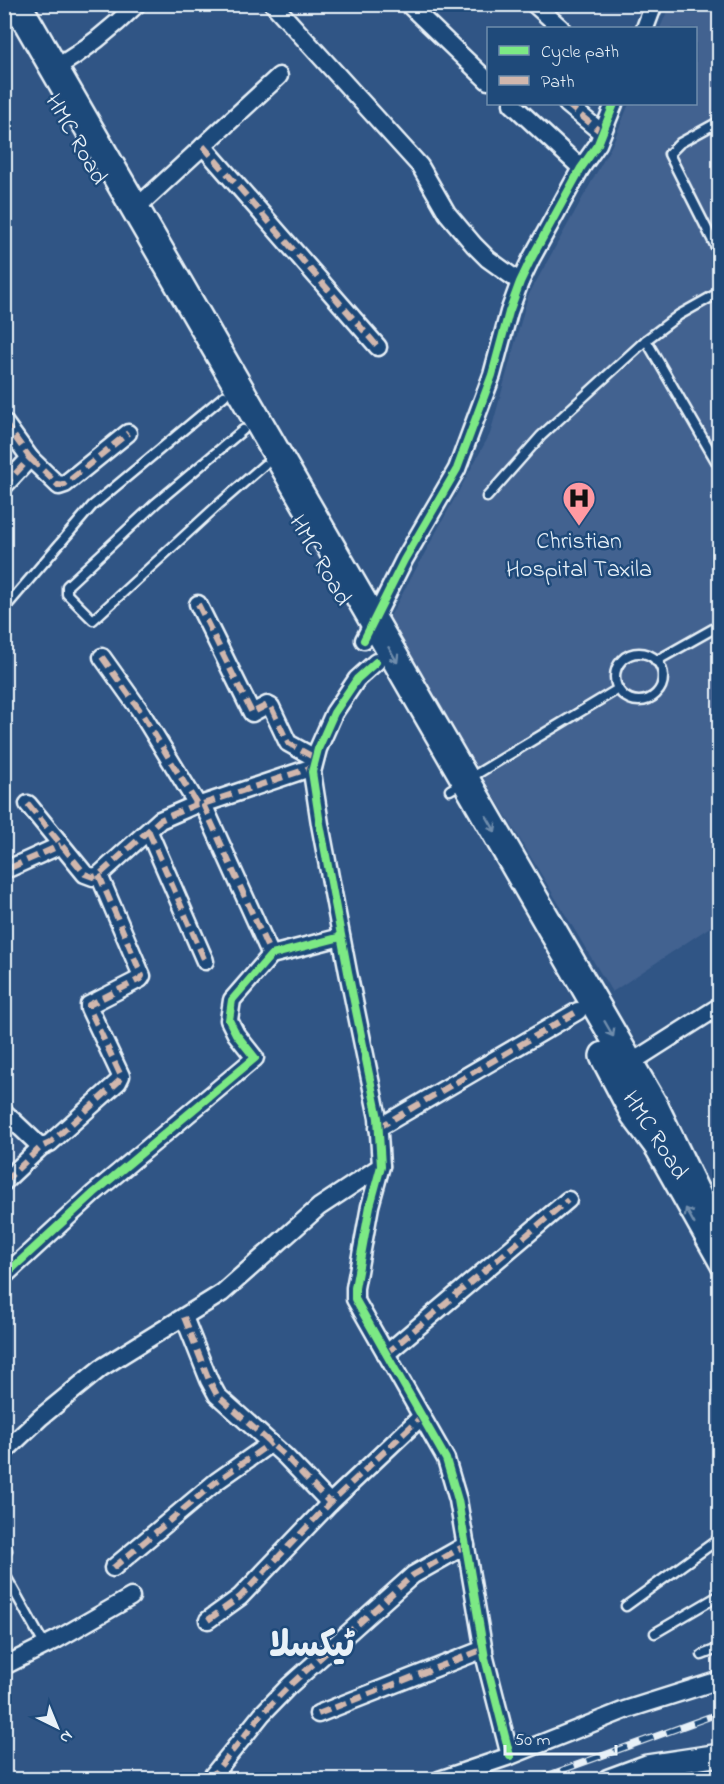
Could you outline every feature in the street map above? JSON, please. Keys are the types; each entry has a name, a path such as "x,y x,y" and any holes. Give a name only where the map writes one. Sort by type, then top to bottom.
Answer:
{"main road":[{"name":"HMC Road","path":"16,8 135,209 371,641 458,785 578,1011 711,1213 720,1237"},
{"name":"HMC Road","path":"16,8 243,430 629,1064 644,1110"}],"street":[{"path":"54,69 105,33 137,4"},
{"path":"273,4 420,166 447,213 474,245 488,259 520,282"},
{"path":"408,4 487,79"},
{"path":"534,4 560,27"},
{"path":"645,27 654,4"},
{"path":"135,209 279,76"},
{"path":"513,105 581,168"},
{"path":"568,105 602,133"},
{"path":"510,1756 484,1649 458,1500 446,1459 355,1299 370,1206 381,1166 378,1118 320,824 314,763 334,713 357,679 404,560 457,469 492,375 509,312 520,282 581,168 598,144 614,105"},
{"path":"203,146 378,347"},
{"path":"4,422 30,458 59,486 65,484 128,433"},
{"path":"4,486 27,464 30,458"},
{"path":"198,603 252,713 267,705 271,707 288,743 314,763"},
{"path":"102,657 140,709 200,804 271,955"},
{"path":"28,804 85,874 93,877 99,875 160,820 314,763"},
{"path":"148,832 205,961"},
{"path":"10,868 61,845"},
{"path":"4,1182 40,1147 50,1143 118,1082 121,1076 89,1005 140,980 142,976 99,875"},
{"path":"4,1276 94,1193 255,1058 236,1034 229,1020 230,1011 232,1000 271,955 341,937"},
{"path":"629,1064 720,1006"},
{"path":"378,1128 578,1011"},
{"path":"644,1110 720,1267"},
{"path":"4,1112 40,1147"},
{"path":"4,1452 40,1417 101,1368 222,1293 319,1207 381,1166"},
{"path":"386,1354 568,1200"},
{"path":"184,1317 217,1395 271,1443 330,1503"},
{"path":"208,1620 240,1597 330,1503 422,1416"},
{"path":"113,1568 217,1481 271,1443"},
{"path":"209,1779 262,1714 289,1686 413,1575 466,1545"},
{"path":"4,1666 45,1646 131,1597"},
{"path":"318,1714 484,1649"},
{"path":"439,1779 510,1756 625,1710 720,1680"},
{"path":"609,1779 647,1766 720,1755"}],"lane":[{"path":"720,121 680,143 669,154 720,255"},
{"path":"487,497 541,436 646,340 679,315 720,292"},
{"path":"646,340 720,468"},
{"path":"4,609 92,506 224,396"},
{"path":"243,430 156,503 67,586 68,594 93,620 264,465"},
{"path":"656,661 720,625"},
{"path":"632,654 642,654 656,661 662,673 662,683 658,692 650,699 631,700 622,695 618,689 615,677 617,667 623,659 632,654"},
{"path":"458,785 618,689"},
{"path":"626,1606 720,1538"},
{"path":"4,1573 45,1646"},
{"path":"655,1633 720,1595"},
{"path":"702,1656 720,1648"}],"shaded area":[{"name":"Christian Hospital Taxila","path":"670,5 719,5 719,921 612,992 388,620 490,434 528,296 612,145 629,105 697,105 697,27 660,27"}],"railway":[{"path":"535,1780 720,1713"}],"marked path":[{"path":"568,105 602,133"},
{"path":"203,146 378,347"},
{"path":"4,422 30,458 4,486"},
{"path":"30,458 59,486 65,484 128,433"},
{"path":"198,604 252,713 267,705 271,707 288,743 315,758"},
{"path":"102,657 139,709 197,804"},
{"path":"28,804 85,874 93,877 99,875 160,820 197,804 203,804 313,767"},
{"path":"203,804 271,955"},
{"path":"149,832 205,961"},
{"path":"10,868 61,845"},
{"path":"4,1182 41,1147 50,1143 118,1082 121,1076 89,1005 142,976 99,875"},
{"path":"378,1128 578,1011"},
{"path":"386,1354 568,1200"},
{"path":"184,1317 217,1395 285,1456 330,1503"},
{"path":"208,1620 240,1597 330,1503 422,1416"},
{"path":"113,1568 217,1481 271,1443"},
{"path":"209,1780 262,1714 289,1686 413,1575 466,1545"},
{"path":"318,1714 484,1649"}],"cycle path":[{"path":"364,640 404,560 457,469 492,375 509,312 520,282 581,168 598,144 614,105"},
{"path":"376,662 357,679 334,713 318,749 312,772 348,972 378,1118 381,1166 370,1206 355,1299 446,1459 458,1500 485,1658 510,1756"},
{"path":"4,1276 94,1193 255,1058 236,1034 229,1020 232,1000 271,955 341,937"}],"place":[{"name":"Christian Hospital Taxila","path":"579,527"}],"district":[{"name":"ٹیکسلا","path":"312,1647"}]}
